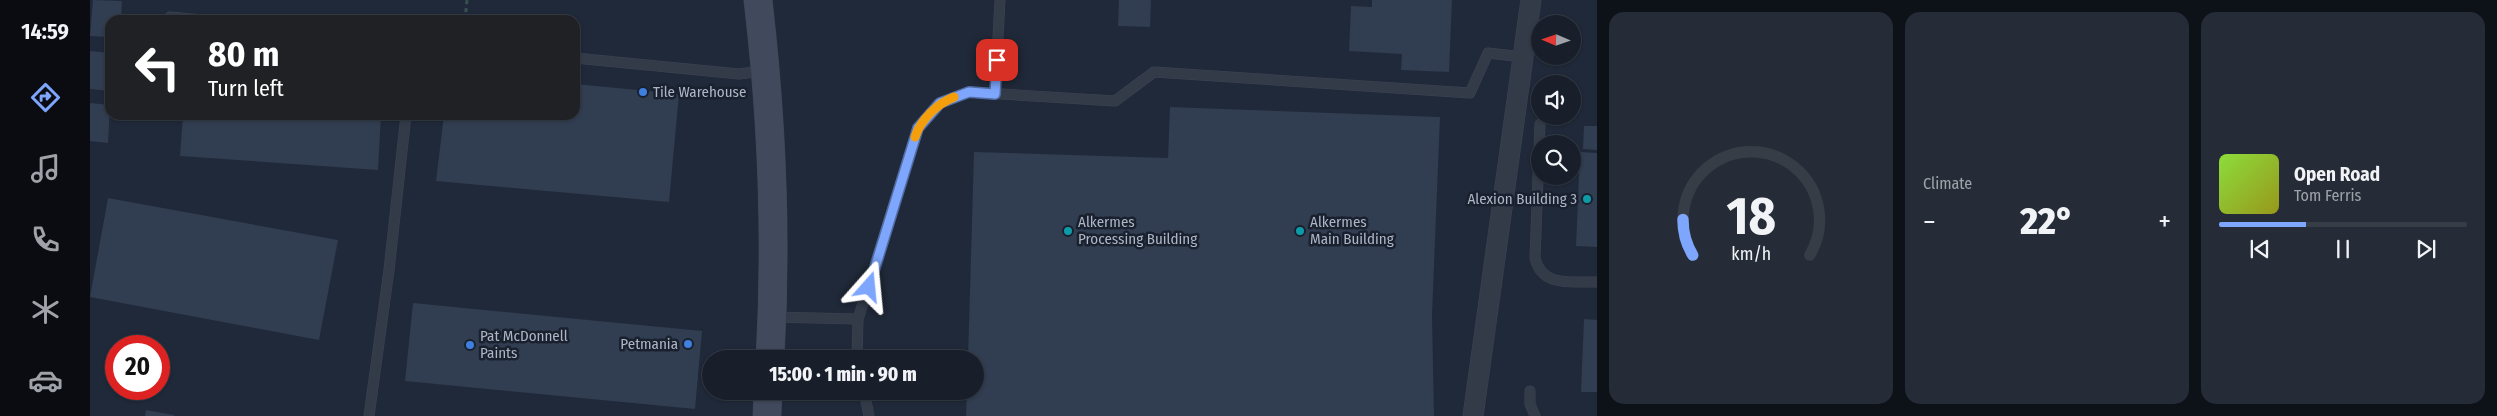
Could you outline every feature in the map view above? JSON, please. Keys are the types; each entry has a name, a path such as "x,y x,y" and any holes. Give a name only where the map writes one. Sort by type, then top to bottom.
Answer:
{"main road":[{"path":"758,0 766,71 772,158 770,350"},
{"path":"767,416 768,400"}],"street":[{"path":"1473,416 1531,0"}],"lane":[{"path":"995,94 1000,0"},
{"path":"857,350 858,319 918,128 940,103 969,92 1115,101 1154,72 1470,93 1488,53 1523,57"},
{"path":"580,58 748,74 766,71"},
{"path":"369,416 389,270 405,120"},
{"path":"1540,125 1535,258 1537,268 1552,280 1597,282"},
{"path":"772,317 858,319"},
{"path":"1530,392 1530,404 1535,416"},
{"path":"866,400 869,416"}],"path":[{"path":"466,15 467,0"}],"building":[{"path":"93,0 122,1 121,15 105,15 105,37 90,36"},
{"path":"1119,0 1151,0 1150,27 1118,26"},
{"path":"1372,0 1452,0 1449,72 1401,70 1402,54 1349,51 1351,6 1372,7"},
{"path":"90,51 105,52 105,90 90,89"},
{"path":"580,84 679,94 669,202 436,181 443,120 580,120"},
{"path":"90,103 105,104 105,120 109,120 108,143 90,141"},
{"path":"1170,107 1440,117 1432,315 1434,416 966,416 967,400 984,400 984,350 968,350 974,152 1168,158"},
{"path":"183,120 381,120 378,170 180,156"},
{"path":"1584,126 1597,126 1597,150 1583,149"},
{"name":"Alexion Building 3","path":"1581,152 1597,153 1597,247 1576,246 1579,185 1581,185"},
{"path":"108,198 338,240 319,340 90,297"},
{"path":"413,303 702,331 695,409 405,381"},
{"path":"1584,319 1597,320 1597,392 1581,392"},
{"path":"146,410 174,415 174,416 145,416"}],"slow traffic":[{"path":"915,137 918,128 940,103 954,97"}],"place":[{"name":"Tile Warehouse","path":"643,92"},
{"name":"Alexion Building 3","path":"1587,199"},
{"name":"Alkermes Processing Building","path":"1068,231"},
{"name":"Alkermes Main Building","path":"1300,231"},
{"name":"Petmania","path":"688,344"},
{"name":"Pat McDonnell Paints","path":"470,345"}],"route":[{"path":"869,287 918,128 940,103 969,92 995,94 997,60"}]}
